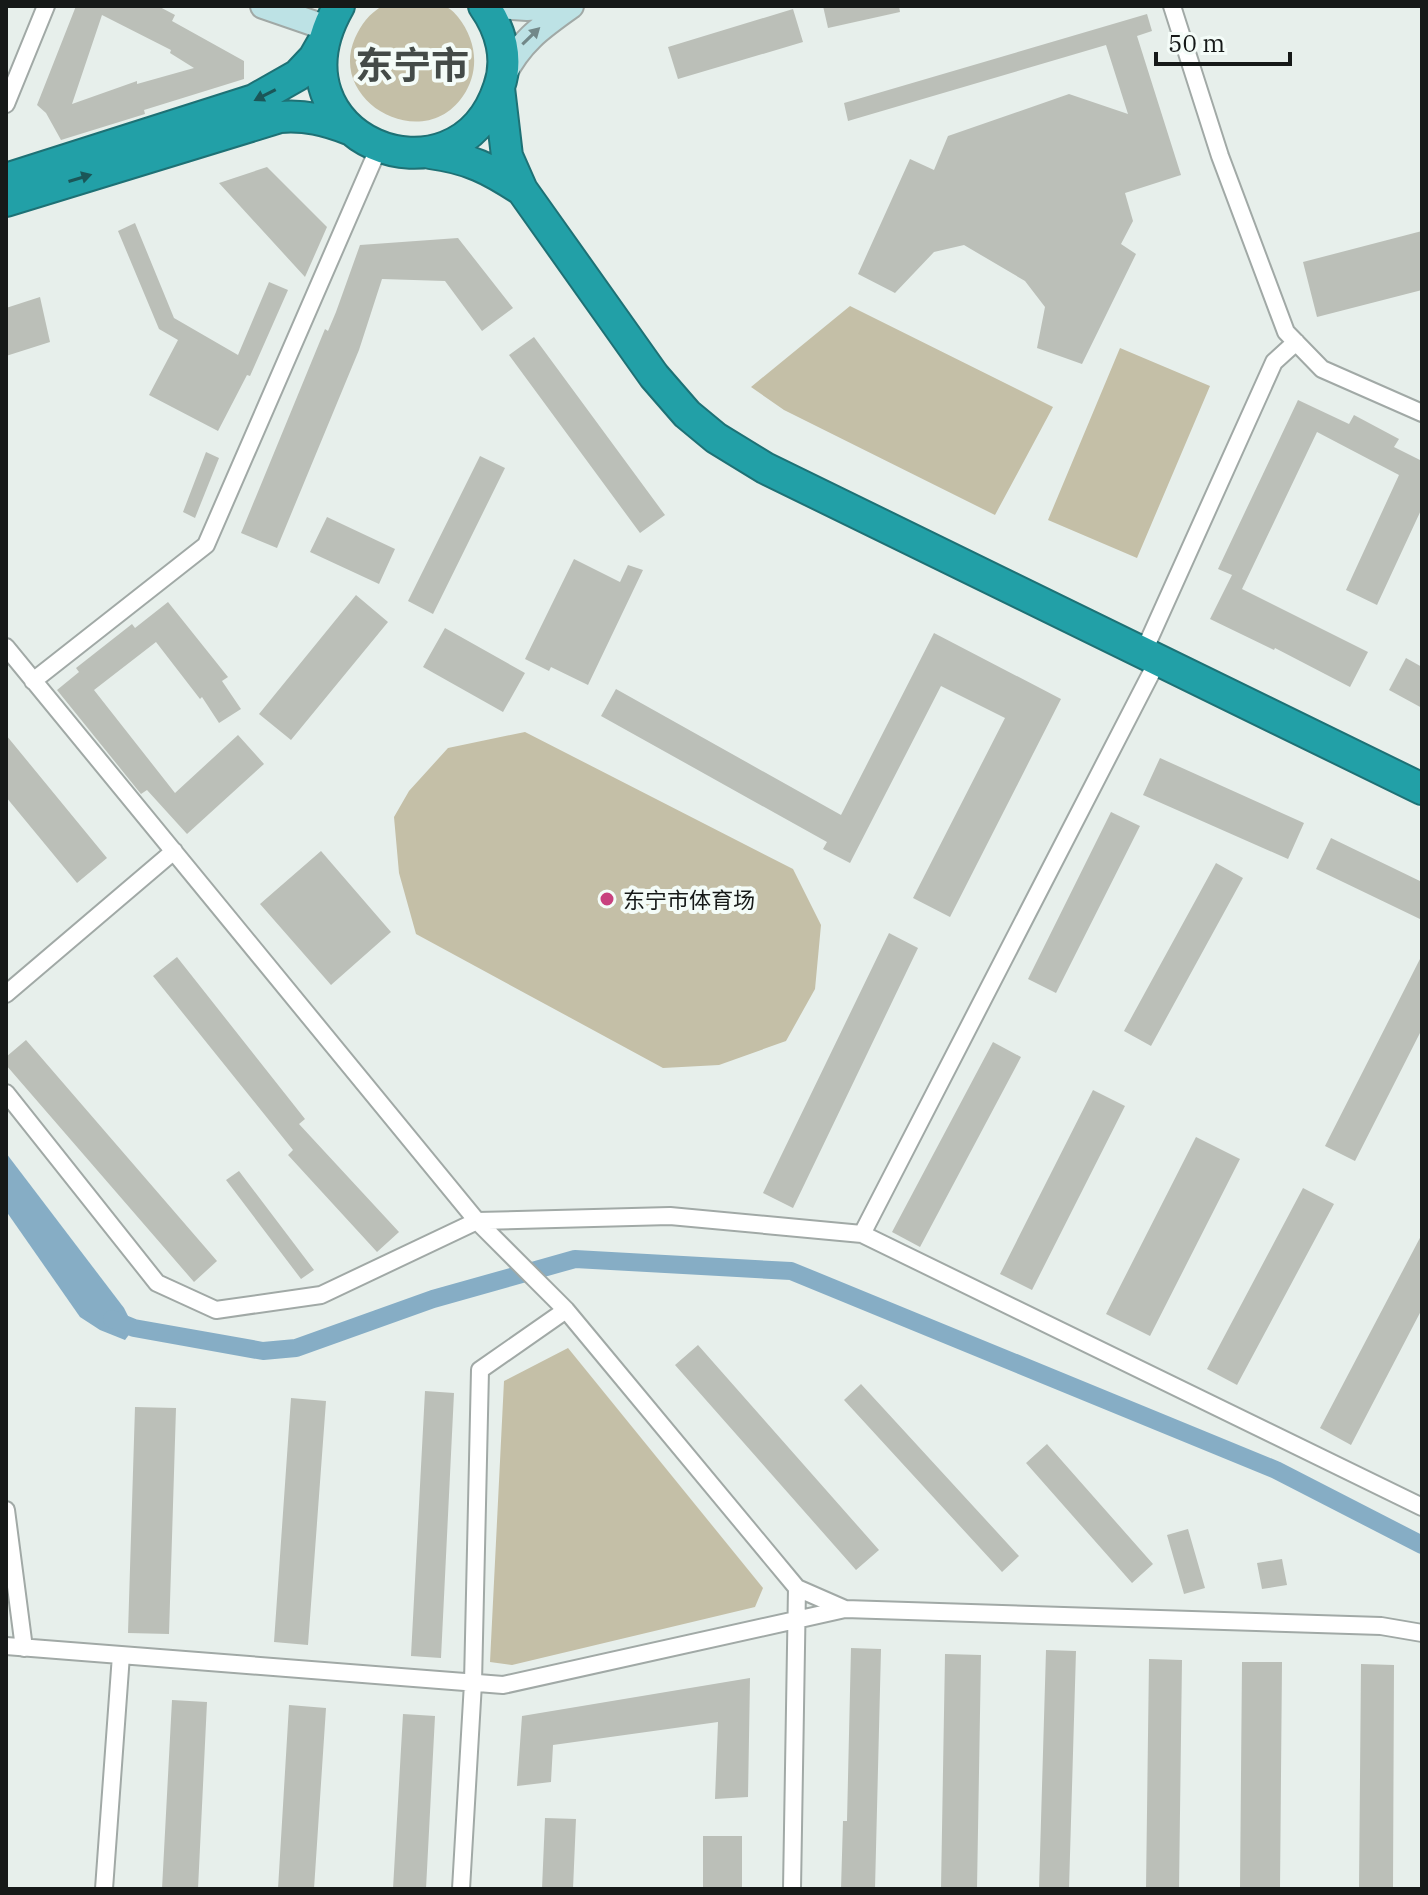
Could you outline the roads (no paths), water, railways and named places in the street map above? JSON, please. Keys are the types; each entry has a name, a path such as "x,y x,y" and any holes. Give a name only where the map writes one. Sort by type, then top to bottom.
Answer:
{"highway":[{"path":"484,6 494,21 503,48 501,82 507,156 522,190 654,376 687,414 716,438 765,468 1422,789"},
{"path":"329,26 322,80 332,106 349,129"},
{"path":"6,179 254,100 298,75 314,58 329,26"},
{"path":"428,152 455,143 477,126 494,103 501,82"},
{"path":"6,201 280,117 303,115 349,129 379,147 400,153 428,152 461,157 493,170 522,190"}],"street":[{"path":"6,104 46,6"},
{"path":"263,6 329,26"},
{"path":"496,6 552,6"},
{"path":"501,82 514,54 534,32 571,6"},
{"path":"1172,6 1220,156 1286,332 1322,369 1422,413"},
{"path":"33,681 206,545 379,147"},
{"path":"862,1234 1151,657 1274,362 1296,342"},
{"path":"6,647 477,1221 563,1307 797,1588 845,1609"},
{"path":"6,994 174,851"},
{"path":"6,1093 157,1283 216,1310 321,1295 477,1221 670,1216 862,1234 1422,1507"},
{"path":"461,1889 473,1683 480,1370 563,1307"},
{"path":"6,1510 24,1648"},
{"path":"792,1889 797,1588"},
{"path":"6,1646 503,1685 845,1609 1381,1626 1422,1633"},
{"path":"104,1889 121,1655"}],"water":[{"path":"6,1153 124,1308 134,1328 125,1340 100,1330 80,1317 6,1211"}],"waterway":[{"path":"112,1319 134,1328 263,1351 296,1348 433,1299 575,1259 791,1271 1276,1470 1422,1545"}],"place":[{"name":"东宁市体育场","path":"607,899"}],"district":[{"name":"东宁市","path":"412,64"}]}
